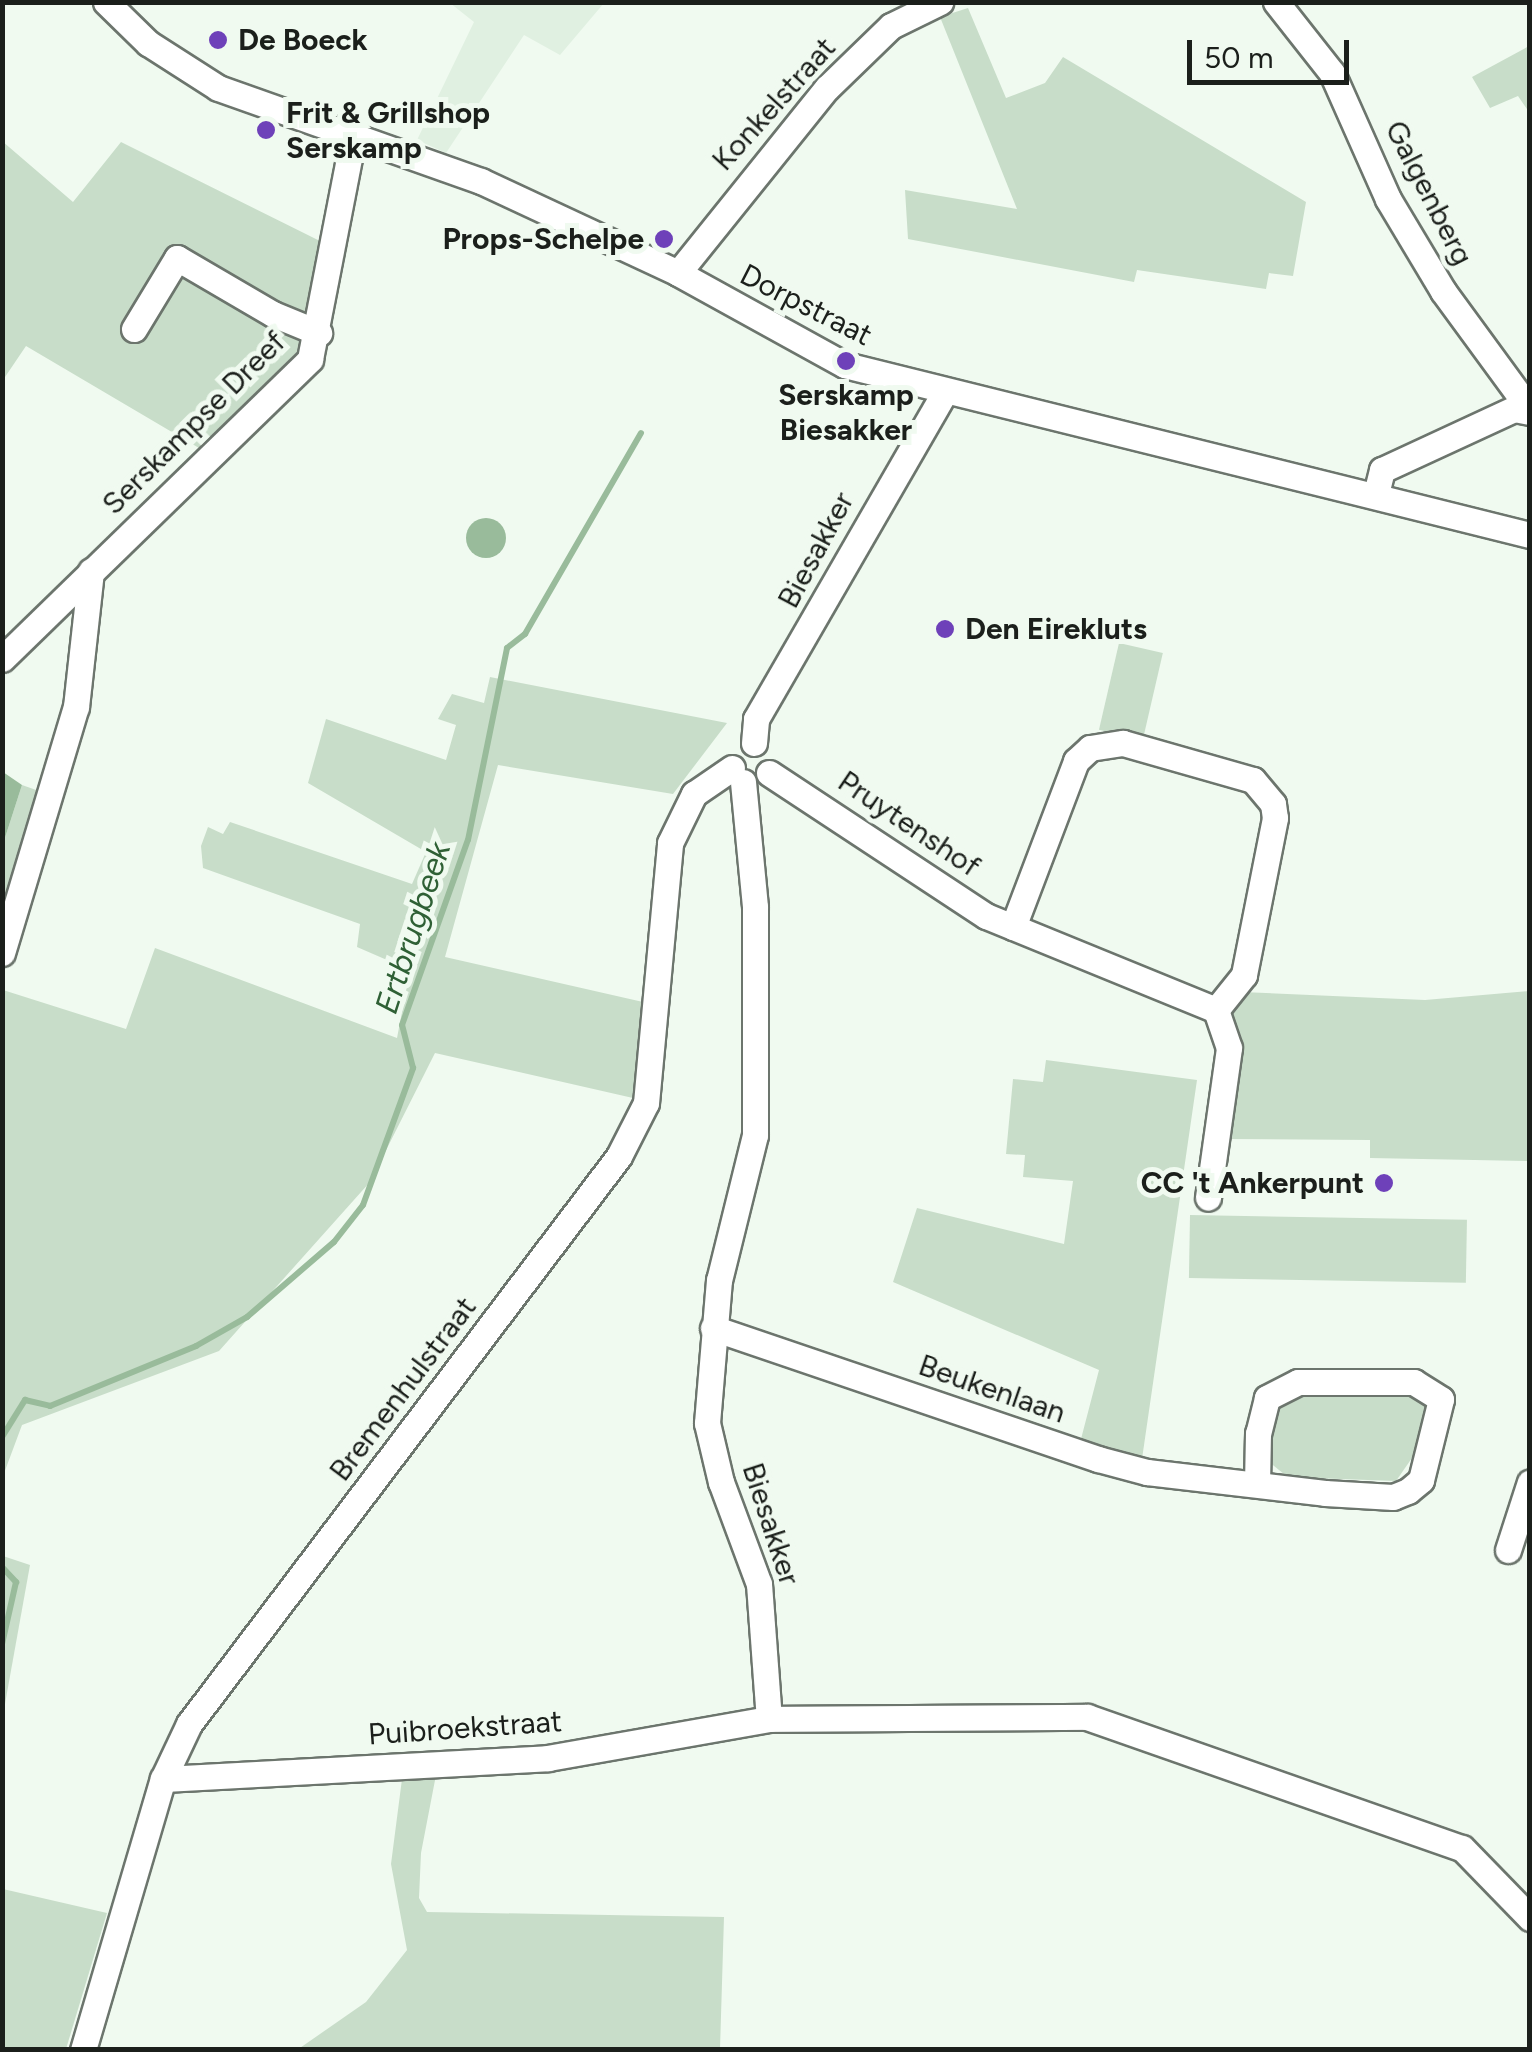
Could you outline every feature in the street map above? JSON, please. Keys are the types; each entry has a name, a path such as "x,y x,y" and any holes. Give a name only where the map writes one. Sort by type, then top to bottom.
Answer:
{"street":[{"name":"Dorpstraat","path":"106,2 148,44 204,81 481,181 678,274 811,350 945,391 1376,494 1530,535"},
{"name":"Konkelstraat","path":"678,274 686,255 827,88 891,26 940,2"},
{"name":"Galgenberg","path":"1276,2 1332,73 1388,198 1443,291 1530,411"},
{"name":"Serskampse Dreef","path":"2,659 300,372 319,332 354,133"},
{"path":"134,329 176,258 273,314 319,332"},
{"name":"Biesakker","path":"768,1719 759,1584 721,1482 708,1423 712,1328 754,1135 755,892 736,750 754,742 756,719 945,391"},
{"path":"1376,494 1382,470 1514,409 1530,411"},
{"path":"2,953 76,707 91,571"},
{"path":"1012,927 1076,761 1105,741 1253,780 1264,788 1275,818 1244,975 1216,1010 1230,1048 1208,1198"},
{"path":"737,775 758,784 769,773 770,753 754,742"},
{"name":"Pruytenshof","path":"769,773 866,832 890,856 1012,927 1216,1010"},
{"name":"Bremenhulstraat","path":"83,2050 164,1779 212,1692 619,1156 646,1103 652,1074 661,893 670,843 694,794 737,775"},
{"name":"Beukenlaan","path":"712,1328 1098,1459 1257,1484 1393,1497 1408,1491 1421,1480 1441,1399 1414,1382 1298,1382 1267,1398 1258,1433 1257,1484"},
{"path":"1508,1550 1530,1482"},
{"path":"768,1719 1088,1717 1462,1848 1530,1918"},
{"name":"Puibroekstraat","path":"164,1779 548,1758 768,1719"}],"shaded area":[{"path":"450,3 604,3 560,55 524,35 446,153 417,140 474,22"},
{"path":"968,8 1006,98 1045,83 1063,57 1306,202 1293,276 1269,273 1266,289 1137,270 1134,282 908,239 905,190 1017,209 940,17"},
{"path":"1529,46 1529,112 1518,96 1490,108 1472,77"},
{"path":"2,141 73,202 121,142 326,244 300,349 199,448 26,346 3,380"},
{"path":"486,518 500,524 506,538 500,552 486,558 472,552 466,538 472,524"},
{"path":"1119,643 1163,653 1143,740 1099,730"},
{"path":"490,677 727,723 673,794 498,765 445,957 643,1002 633,1098 435,1053 370,1182 219,1351 22,1425 3,1476 3,990 126,1029 155,948 397,1038 410,970 357,947 360,924 203,868 201,846 208,827 223,834 230,822 412,884 426,852 308,783 326,719 446,760 456,725 438,719 452,694 484,703"},
{"path":"3,772 22,785 3,844"},
{"path":"22,785 39,791 3,909 3,844"},
{"path":"1529,991 1529,1161 1370,1158 1370,1140 1229,1139 1243,1048 1230,1011 1242,992 1425,1000"},
{"path":"1046,1060 1197,1080 1142,1459 1081,1439 1099,1370 893,1282 917,1208 1064,1244 1073,1181 1023,1177 1025,1155 1006,1154 1013,1079 1043,1082"},
{"path":"1190,1215 1467,1220 1466,1283 1189,1278"},
{"path":"1409,1390 1428,1408 1421,1445 1396,1481 1284,1474 1269,1462 1270,1416 1287,1394"},
{"path":"2,1556 30,1565 3,1715"},
{"path":"436,1775 421,1853 419,1898 427,1912 724,1917 720,2049 297,2050 366,2002 407,1950 391,1864 402,1779"},
{"path":"3,1889 107,1913 66,2049 3,2049"}],"waterway":[{"name":"Ertbrugbeek","path":"2,1437 25,1400 50,1406 196,1346 247,1317 334,1242 363,1205 413,1068 402,1025 468,840 507,648 525,634 641,433"},
{"name":"Ertbrugbeek","path":"2,1567 16,1582 2,1644"}],"place":[{"name":"De Boeck","path":"218,40"},
{"name":"Frit & Grillshop Serskamp","path":"266,130"},
{"name":"Props-Schelpe","path":"664,239"},
{"name":"Serskamp Biesakker","path":"846,361"},
{"name":"Den Eirekluts","path":"945,629"},
{"name":"CC 't Ankerpunt","path":"1384,1183"}]}
